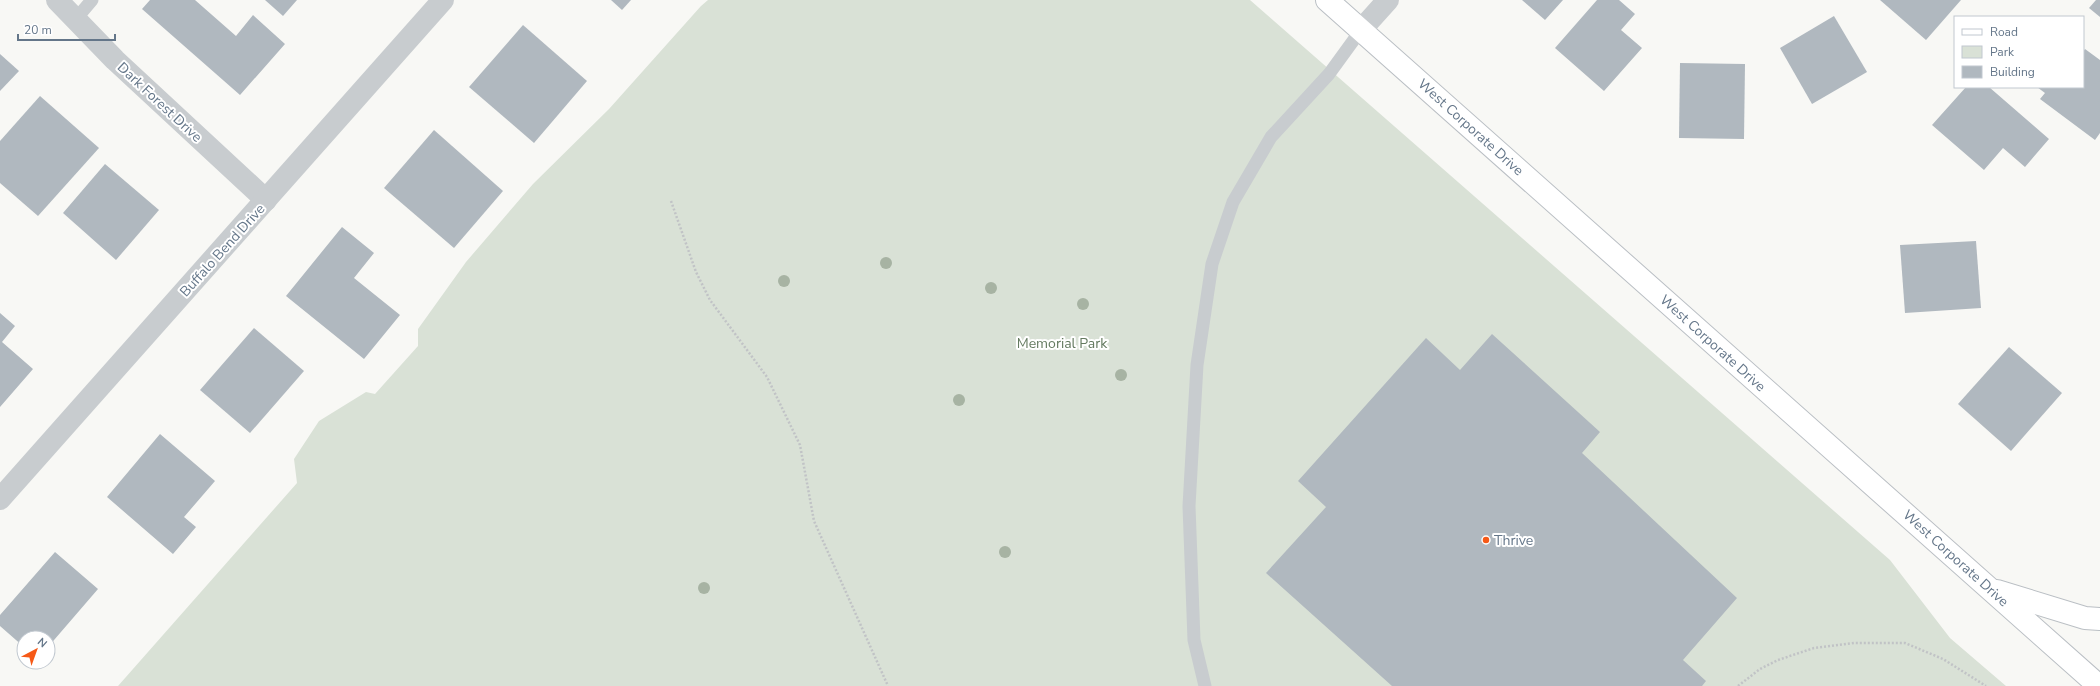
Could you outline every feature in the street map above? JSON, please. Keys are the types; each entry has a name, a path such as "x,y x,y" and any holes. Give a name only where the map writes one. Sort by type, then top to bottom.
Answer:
{"street":[{"name":"Dark Forest Drive","path":"57,0 74,20 115,60 266,200"},
{"name":"Buffalo Bend Drive","path":"0,499 444,0"},
{"name":"West Corporate Drive","path":"1327,0 2099,686"},
{"path":"1361,30 1388,0"},
{"path":"1990,588 2085,618 2100,619"}],"lane":[{"path":"74,20 92,0"},
{"path":"1204,686 1194,640 1189,506 1197,365 1212,264 1233,202 1271,137 1329,74 1361,30"}],"path":[{"path":"671,201 696,272 710,300 767,377 800,445 814,521 888,686"},
{"path":"1738,686 1760,669 1778,660 1814,648 1854,643 1905,643 1944,659 1986,686"}],"green space":[{"name":"Memorial Park","path":"708,0 1250,0 1890,560 1950,638 2006,686 118,686 297,483 294,459 319,421 366,392 375,394 418,346 418,329 466,262 533,184 609,109"}],"building":[{"path":"150,0 195,0 236,36 253,15 285,44 240,95 142,9"},
{"path":"265,0 297,0 283,16"},
{"path":"611,0 631,0 622,10"},
{"path":"1522,0 1563,0 1545,20"},
{"path":"1597,0 1619,0 1635,14 1621,30 1642,48 1604,91 1555,48"},
{"path":"1880,0 1961,0 1926,40"},
{"path":"2096,0 2100,0 2100,17 2089,8"},
{"path":"1834,16 1867,72 1812,104 1780,48"},
{"path":"523,25 587,81 534,143 469,87"},
{"path":"2085,49 2100,60 2100,133 2095,140 2040,99 2045,93 2038,88 2084,88"},
{"path":"0,54 19,71 0,91"},
{"path":"1680,63 1745,64 1744,139 1679,138"},
{"path":"1965,88 1990,88 2049,139 2025,167 2003,148 1984,170 1932,125"},
{"path":"40,96 99,148 38,216 0,183 0,141"},
{"path":"434,130 503,191 454,248 384,188"},
{"path":"105,164 159,210 116,260 63,213"},
{"path":"342,227 374,253 354,278 400,315 364,359 286,296"},
{"path":"1976,241 1981,308 1905,313 1900,245"},
{"path":"0,313 15,326 2,342 33,369 0,407"},
{"path":"254,328 304,371 250,433 200,390"},
{"name":"Thrive","path":"1492,334 1600,432 1582,453 1737,598 1683,660 1706,681 1702,686 1392,686 1266,573 1326,507 1298,481 1426,338 1460,370"},
{"path":"2009,347 2062,393 2011,451 1958,404"},
{"path":"160,434 215,481 184,517 196,527 173,554 107,497"},
{"path":"55,552 98,589 56,638 56,630 16,630 16,640 0,626 0,615"}],"place":[{"name":"Thrive","path":"1486,540"}]}
